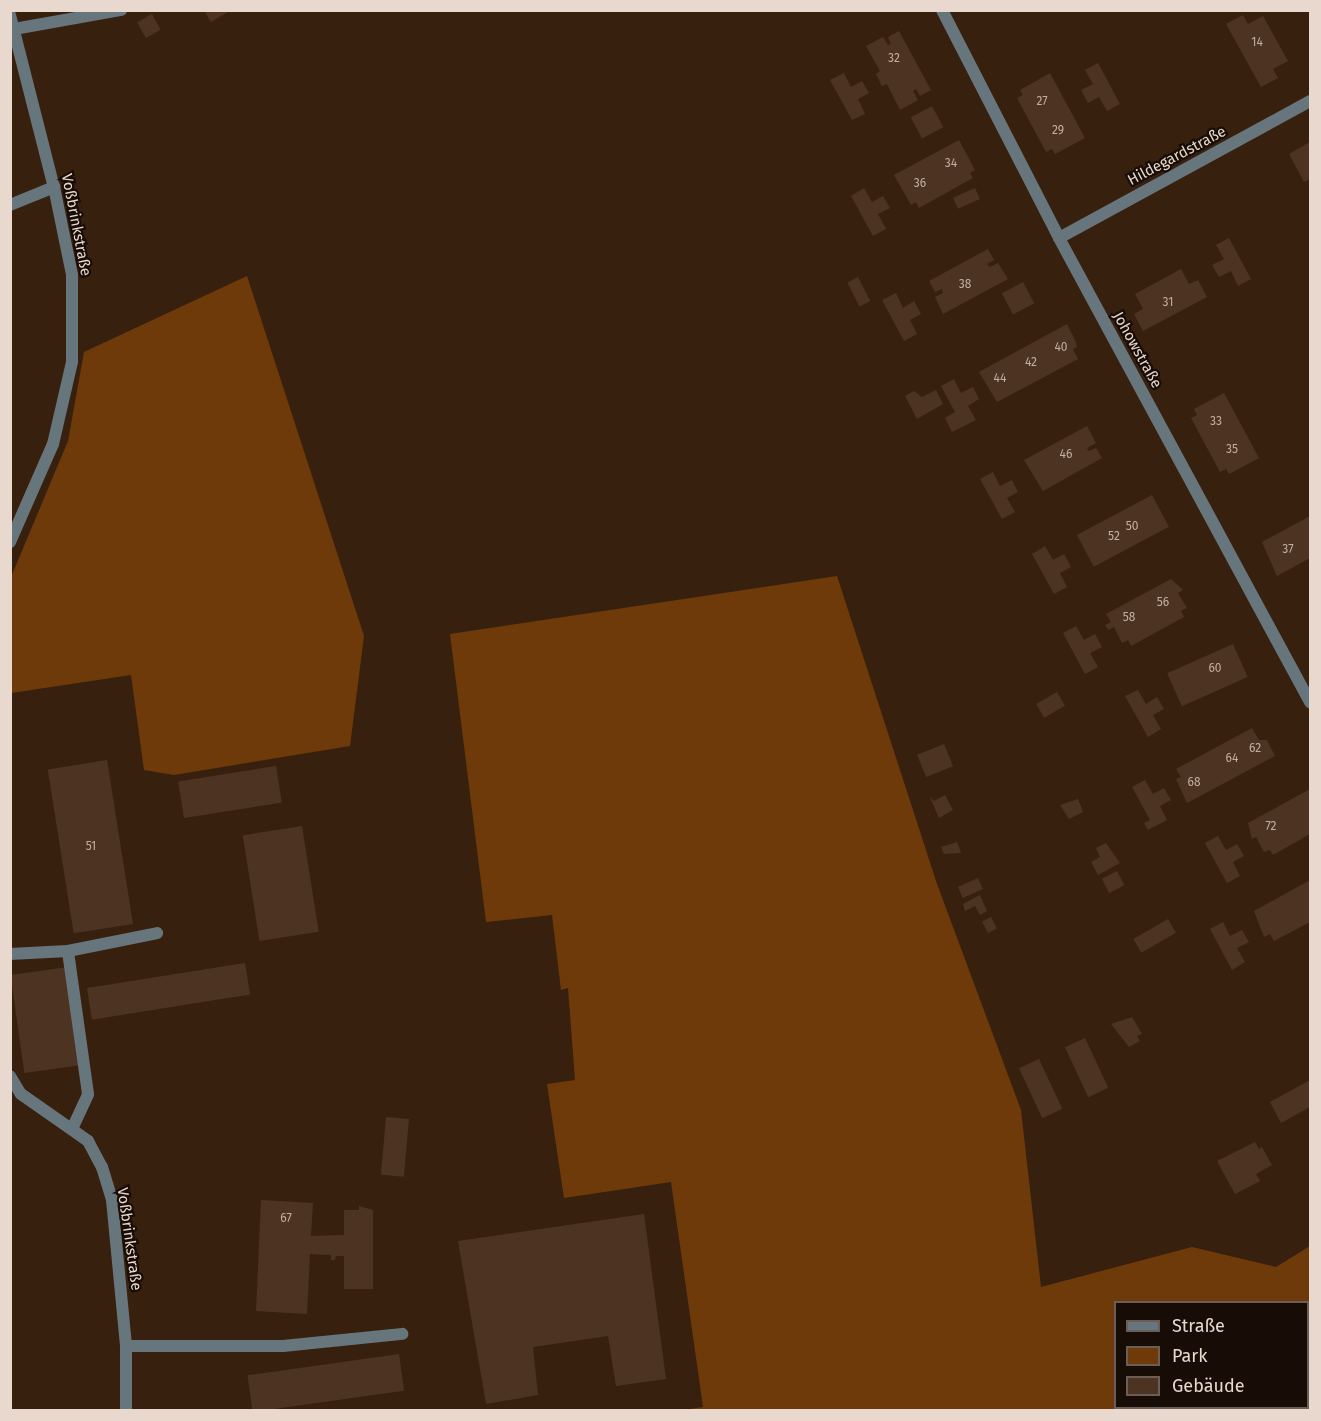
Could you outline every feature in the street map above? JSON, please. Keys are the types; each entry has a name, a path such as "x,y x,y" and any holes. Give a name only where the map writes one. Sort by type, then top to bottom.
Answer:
{"street":[{"path":"14,29 121,10"},
{"name":"Johowstraße","path":"942,10 1059,238 1311,702"},
{"name":"Voßbrinkstraße","path":"10,15 54,187 72,275 72,363 53,444 10,542"},
{"name":"Hildegardstraße","path":"1059,238 1311,101"},
{"path":"10,205 54,187"},
{"path":"10,954 68,951 158,933"},
{"path":"68,951 88,1094 72,1129"},
{"name":"Voßbrinkstraße","path":"10,1076 21,1094 88,1141 112,1200 126,1346 126,1410"},
{"path":"126,1346 283,1346 402,1334"}],"green space":[{"path":"247,276 364,636 350,746 174,775 144,770 131,675 11,693 11,577 68,441 84,352"},
{"path":"837,576 937,884 1021,1110 1041,1287 1192,1247 1276,1267 1310,1246 1310,1410 684,1410 703,1407 671,1182 564,1198 547,1084 575,1080 568,988 561,990 552,915 486,922 450,634"}],"building":[{"path":"231,10 211,22 205,12"},
{"path":"152,14 161,30 146,38 137,22"},
{"path":"1243,15 1248,24 1263,16 1288,61 1273,69 1278,78 1261,87 1226,24"},
{"path":"899,31 931,90 920,96 916,89 913,91 918,100 900,110 887,84 882,86 876,74 880,71 866,46 883,37 888,45 891,44 888,37"},
{"path":"1098,63 1120,104 1107,111 1099,97 1088,103 1081,90 1093,84 1085,70"},
{"path":"844,73 851,87 862,81 869,93 858,99 865,114 852,120 830,80"},
{"path":"1050,73 1085,138 1055,154 1052,149 1046,152 1017,98 1023,95 1020,90"},
{"path":"932,106 943,127 922,138 911,117"},
{"path":"959,140 975,170 970,173 973,178 919,208 916,202 911,205 894,175"},
{"path":"1310,142 1310,179 1304,182 1289,154"},
{"path":"864,188 872,202 883,196 890,208 878,214 886,229 873,236 851,196"},
{"path":"975,188 980,199 958,209 953,198"},
{"path":"1229,238 1251,279 1238,286 1231,271 1219,277 1212,265 1224,259 1216,245"},
{"path":"988,249 994,260 987,264 990,267 998,263 1008,279 943,314 935,297 943,293 942,289 935,292 929,281"},
{"path":"1181,269 1189,284 1198,280 1207,297 1143,331 1134,314 1143,309 1135,294"},
{"path":"858,277 870,301 860,307 847,282"},
{"path":"1023,282 1034,303 1013,314 1002,293"},
{"path":"896,293 903,308 914,301 921,314 910,320 917,334 904,341 882,300"},
{"path":"1067,324 1075,340 1077,347 1073,349 1078,359 997,402 979,372"},
{"path":"954,379 961,393 973,387 979,399 968,406 976,420 952,432 945,418 955,412 941,386"},
{"path":"936,390 943,404 917,419 905,396 914,391 922,397"},
{"path":"1224,393 1259,458 1229,474 1226,469 1220,472 1191,418 1197,415 1194,409"},
{"path":"1087,426 1096,443 1087,448 1089,451 1096,448 1102,458 1043,491 1024,460"},
{"path":"993,472 1000,486 1012,480 1018,492 1007,498 1015,512 1002,519 980,479"},
{"path":"1152,495 1169,527 1094,567 1077,535"},
{"path":"1310,516 1310,558 1277,576 1262,542"},
{"path":"1045,546 1053,560 1064,554 1071,567 1060,573 1067,587 1054,594 1032,554"},
{"path":"1171,579 1183,590 1178,593 1187,608 1181,611 1184,617 1131,646 1128,640 1122,643 1114,627 1108,630 1105,625 1111,622 1106,614"},
{"path":"1076,626 1084,640 1095,634 1102,647 1090,653 1098,667 1085,674 1063,633"},
{"path":"1233,644 1248,677 1182,706 1167,673"},
{"path":"1138,690 1146,704 1157,697 1164,709 1153,715 1161,729 1148,737 1125,696"},
{"path":"1057,692 1065,706 1044,718 1036,704"},
{"path":"1252,728 1259,740 1267,740 1275,756 1187,803 1176,779 1181,777 1176,769"},
{"path":"944,744 953,766 926,777 917,755"},
{"path":"107,760 133,924 74,933 48,769"},
{"path":"276,766 282,803 184,818 178,781"},
{"path":"1145,780 1153,794 1164,788 1171,800 1160,806 1167,820 1148,830 1144,823 1150,820 1132,787"},
{"path":"1310,789 1310,834 1273,855 1270,850 1264,852 1256,837 1252,839 1248,823"},
{"path":"945,795 953,810 939,818 930,797 934,801"},
{"path":"1078,799 1083,812 1069,819 1060,805"},
{"path":"302,826 319,932 259,941 243,835"},
{"path":"1218,836 1226,850 1237,844 1244,856 1233,862 1240,876 1227,883 1205,843"},
{"path":"957,842 961,853 944,854 941,847"},
{"path":"1106,843 1120,863 1098,875 1091,862 1100,857 1096,848"},
{"path":"1117,871 1124,885 1109,893 1102,879"},
{"path":"978,878 983,889 963,898 958,887"},
{"path":"1310,880 1310,922 1274,941 1270,934 1264,937 1254,911"},
{"path":"980,895 987,911 980,915 975,906 965,911 963,904"},
{"path":"991,917 997,929 988,933 982,922"},
{"path":"1168,919 1176,933 1141,953 1133,939"},
{"path":"1223,922 1230,936 1242,930 1249,942 1237,948 1245,962 1232,970 1210,929"},
{"path":"245,963 250,995 92,1020 87,988"},
{"path":"68,967 82,1065 24,1073 11,975"},
{"path":"1132,1017 1142,1034 1137,1036 1140,1041 1129,1047 1111,1024"},
{"path":"1085,1038 1108,1088 1088,1097 1065,1047"},
{"path":"1039,1059 1062,1109 1042,1118 1019,1068"},
{"path":"1310,1080 1310,1107 1281,1123 1270,1102"},
{"path":"386,1117 409,1119 404,1177 381,1175"},
{"path":"1255,1142 1259,1149 1262,1147 1272,1165 1256,1174 1260,1181 1235,1194 1217,1161"},
{"path":"261,1200 313,1203 311,1236 344,1235 344,1210 359,1210 359,1206 373,1210 373,1289 344,1289 344,1256 336,1256 335,1260 331,1260 331,1255 310,1254 307,1314 256,1311"},
{"path":"644,1214 666,1379 616,1386 608,1336 533,1347 538,1395 486,1404 458,1241"},
{"path":"399,1354 404,1391 252,1410 247,1375"}]}
